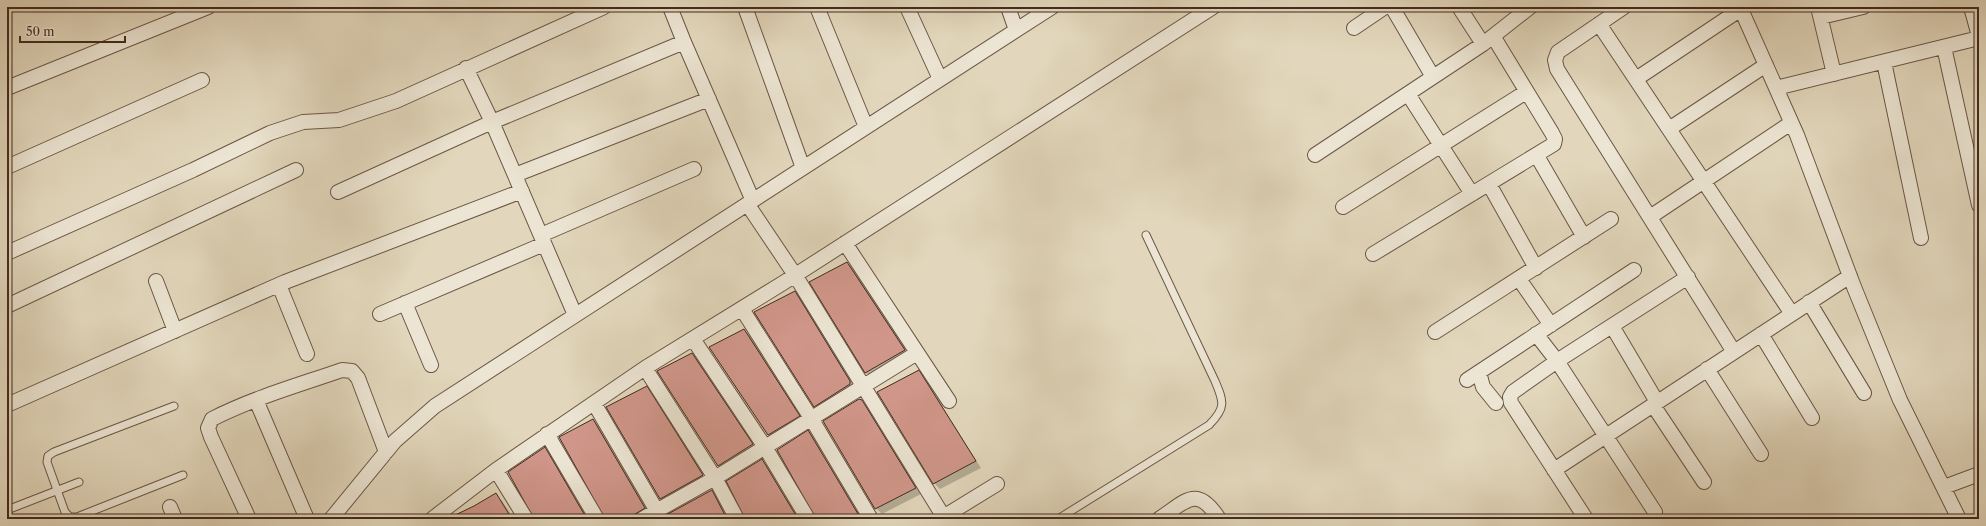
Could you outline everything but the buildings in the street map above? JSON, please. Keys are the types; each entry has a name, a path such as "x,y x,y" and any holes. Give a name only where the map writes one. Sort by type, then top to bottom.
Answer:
{"street":[{"path":"7,88 208,7"},
{"path":"7,253 193,170 270,133 303,122 339,120 396,101 466,68 604,7"},
{"path":"670,7 751,203 943,518 997,484"},
{"path":"745,7 803,168"},
{"path":"817,7 866,127"},
{"path":"907,7 940,79"},
{"path":"1008,7 1016,30"},
{"path":"332,519 395,441 435,406 1052,7"},
{"path":"432,519 496,470 645,368 742,309 1212,7"},
{"path":"1354,28 1385,7"},
{"path":"1392,7 1433,77"},
{"path":"1373,254 1554,144 1555,139 1526,92 1488,40 1458,7"},
{"path":"1315,155 1488,40 1530,7"},
{"path":"1624,7 1558,52 1555,60 1557,69 1734,352"},
{"path":"1834,74 1820,12 1863,7"},
{"path":"1776,88 1979,37 1971,7"},
{"path":"1636,79 1741,8 1791,123 1900,400 1959,519"},
{"path":"1599,24 1792,314"},
{"path":"338,192 492,122 684,42"},
{"path":"1944,47 1979,205"},
{"path":"1884,62 1921,238"},
{"path":"1669,129 1766,65"},
{"path":"466,68 492,122 576,315"},
{"path":"7,167 202,80"},
{"path":"1343,207 1526,92"},
{"path":"1408,94 1472,194"},
{"path":"515,175 709,99"},
{"path":"1650,217 1791,123"},
{"path":"1536,156 1584,237"},
{"path":"7,306 296,170"},
{"path":"380,314 694,170"},
{"path":"1489,184 1536,268"},
{"path":"7,406 279,285 522,191"},
{"path":"1435,332 1611,220"},
{"path":"845,243 949,401"},
{"path":"1467,380 1634,270"},
{"path":"1554,470 1850,276"},
{"path":"1586,519 1511,403 1510,397 1513,392 1557,360 1688,278"},
{"path":"1519,279 1551,324"},
{"path":"156,281 175,331"},
{"path":"279,285 307,354"},
{"path":"1809,302 1864,393"},
{"path":"405,303 431,365"},
{"path":"742,309 811,418 871,519"},
{"path":"1612,326 1655,403 1704,482"},
{"path":"1536,334 1557,360 1655,512"},
{"path":"1761,334 1812,418"},
{"path":"693,339 765,447 808,519"},
{"path":"642,519 659,515 863,385 917,353"},
{"path":"645,368 715,478 737,519"},
{"path":"1707,369 1761,454"},
{"path":"249,519 211,437 208,428 212,419 256,400 342,370 352,371 358,378 386,452"},
{"path":"1479,372 1483,387 1496,403"},
{"path":"256,400 307,519"},
{"path":"594,403 659,515"},
{"path":"548,434 597,519"},
{"path":"496,470 526,519"},
{"path":"1944,487 1979,474"},
{"path":"1159,519 1184,502 1193,498 1201,499 1208,503 1219,519"}],"lane":[{"path":"1058,519 1209,425 1220,414 1223,400 1146,234"},
{"path":"174,406 54,452 48,456 47,462 65,512 70,517 77,517 182,475"},
{"path":"7,510 79,482"}]}
